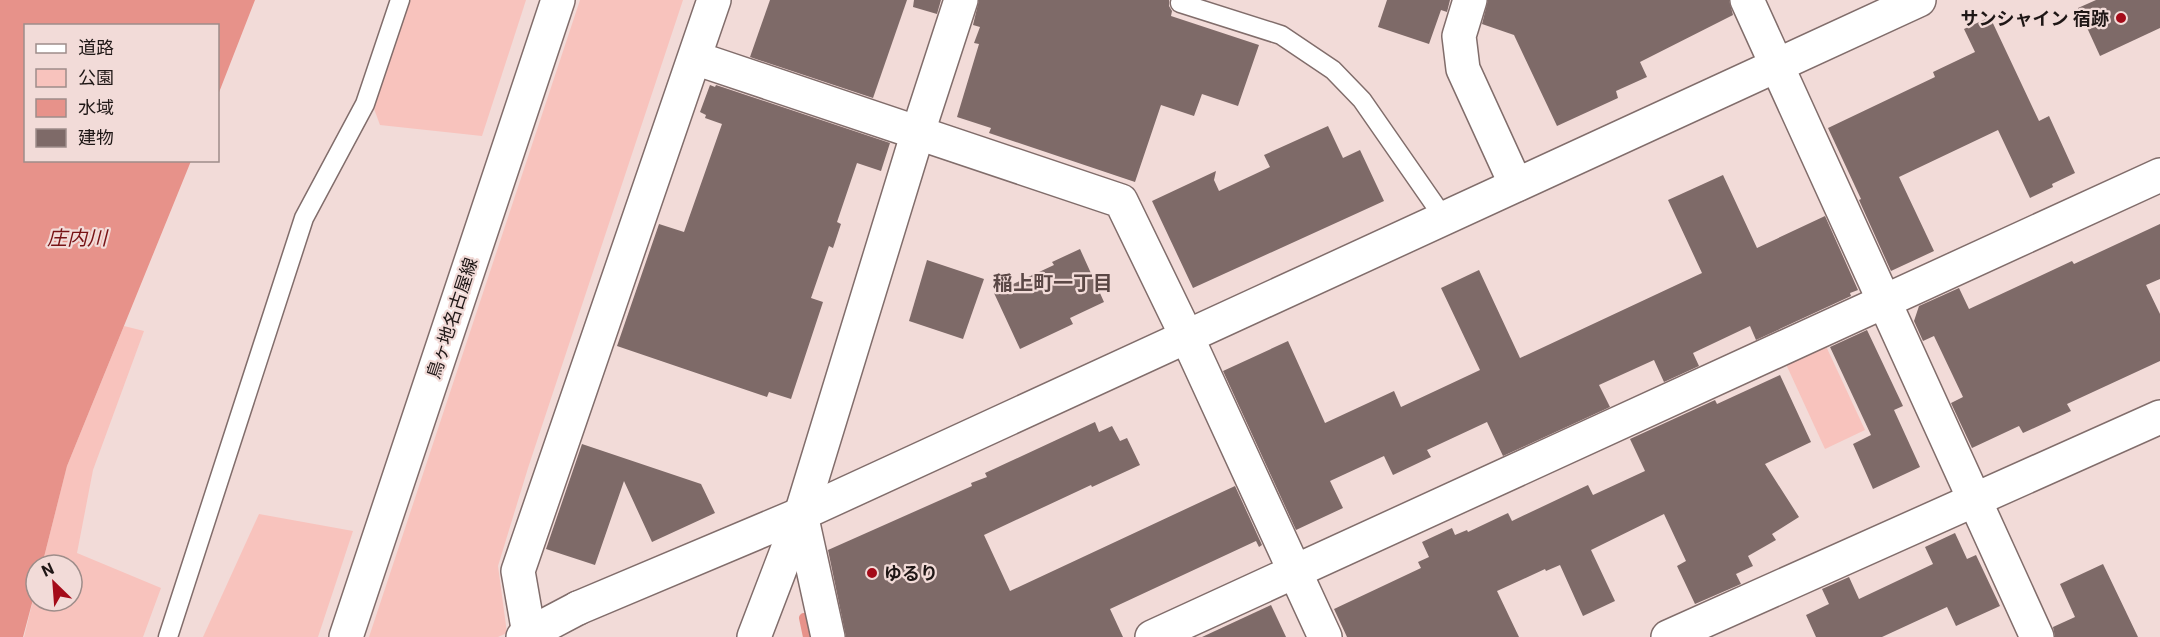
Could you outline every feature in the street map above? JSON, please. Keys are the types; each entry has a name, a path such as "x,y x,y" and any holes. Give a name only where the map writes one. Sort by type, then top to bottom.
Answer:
{"street":[{"name":"鳥ヶ地名古屋線","path":"346,637 558,0"},
{"path":"714,0 518,571 533,636 578,608 801,514 1919,0"},
{"path":"754,637 801,514 918,132 961,0"},
{"path":"1470,0 1459,36 1462,69 1516,185"},
{"path":"1747,0 2037,637"},
{"path":"695,58 1121,201 1187,337 1325,637"},
{"path":"1152,637 2160,175"},
{"path":"1668,637 2160,417"},
{"path":"801,514 828,637"}],"lane":[{"path":"168,637 303,218 365,104 400,0"},
{"path":"1180,3 1281,35 1333,70 1362,100 1444,218"}],"green space":[{"path":"408,0 526,0 482,136 380,125 373,106"},
{"path":"580,0 683,0 528,468 498,566 507,633 498,637 369,637"},
{"path":"124,326 144,331 93,470 77,553 45,553 67,466"},
{"path":"1825,344 1865,430 1825,449 1785,362"},
{"path":"259,514 353,531 318,637 203,637"},
{"path":"84,556 161,588 143,637 24,637 30,613 84,613"}],"water":[{"name":"庄内川","path":"0,0 255,0 219,92 219,24 24,24 24,162 191,162 67,466 45,553 24,553 24,613 29,613 23,637 0,637"}],"building":[{"path":"770,0 907,0 873,98 750,57"},
{"path":"914,0 941,0 937,14 913,7"},
{"path":"979,0 1169,0 1171,16 1259,45 1238,106 1202,94 1194,116 1161,105 1135,182 989,133 991,128 957,117 979,44 974,43 980,27 973,25"},
{"path":"1387,0 1450,0 1447,12 1441,10 1429,44 1378,27"},
{"path":"1488,0 1729,0 1733,15 1640,62 1647,77 1616,91 1618,98 1557,126 1514,35 1482,24"},
{"name":"サンシャイン 宿跡","path":"2096,0 2160,0 2160,28 2100,56 2078,8"},
{"path":"1990,17 2039,121 2049,116 2075,173 2030,198 1998,130 1899,177 1934,251 1891,271 1828,128 1935,77 1933,72 1975,52 1964,29"},
{"path":"710,85 715,87 716,85 890,143 881,171 857,163 837,222 841,224 833,248 829,246 811,298 823,302 791,399 769,392 767,397 617,346 659,224 684,232 722,124 705,118 706,115 700,112"},
{"path":"1328,126 1343,158 1360,150 1384,201 1193,288 1152,201 1216,171 1214,180 1219,191 1270,167 1264,155"},
{"path":"1723,175 1757,248 1825,216 1858,290 1850,293 1851,296 1756,340 1750,326 1693,353 1699,366 1664,382 1654,360 1599,385 1610,407 1503,456 1487,422 1427,450 1431,457 1393,475 1384,456 1330,481 1343,508 1296,530 1223,371 1288,341 1325,423 1394,391 1401,407 1480,370 1441,288 1479,270 1520,358 1702,273 1668,200"},
{"path":"2160,224 2160,279 2146,285 2160,314 2160,361 2067,404 2071,411 2023,433 2019,426 1972,448 1951,403 1963,397 1934,336 1923,341 1914,321 1919,306 1959,288 1969,309 2072,261 2074,264"},
{"path":"1080,249 1104,302 1070,318 1073,324 1020,349 994,293 1054,265 1052,262"},
{"path":"927,260 984,279 963,339 909,321"},
{"path":"1867,330 1903,406 1894,410 1920,467 1873,489 1853,444 1871,435 1830,347"},
{"path":"1780,375 1811,442 1765,464 1799,517 1772,534 1776,540 1748,556 1753,566 1736,574 1741,584 1695,604 1677,566 1686,561 1664,514 1591,550 1615,601 1583,616 1560,565 1546,571 1545,569 1497,591 1519,637 1347,637 1334,609 1421,568 1418,562 1429,557 1422,542 1452,528 1455,535 1467,530 1468,532 1508,513 1512,521 1588,485 1593,495 1645,471 1630,439 1715,400 1717,404"},
{"path":"1095,422 1099,432 1112,426 1120,441 1127,438 1140,465 1092,487 1091,485 984,535 1010,591 1235,486 1262,545 1259,547 1256,541 1110,609 1123,637 846,637 828,550 972,486 971,483 987,477 985,473"},
{"path":"582,444 701,484 715,513 652,542 624,481 595,565 546,549"},
{"path":"1955,533 1967,559 1976,555 2000,606 1956,626 1947,607 1882,637 1816,637 1806,615 1829,604 1822,589 1849,577 1859,599 1933,564 1925,547"},
{"path":"2103,564 2138,637 2055,637 2053,627 2075,617 2060,584"},
{"path":"1271,605 1286,637 1202,637"}],"waterway":[{"path":"804,618 808,637"}],"place":[{"name":"サンシャイン 宿跡","path":"2121,18"},
{"name":"ゆるり","path":"872,573"}],"district":[{"name":"稲上町一丁目","path":"1053,283"}]}
